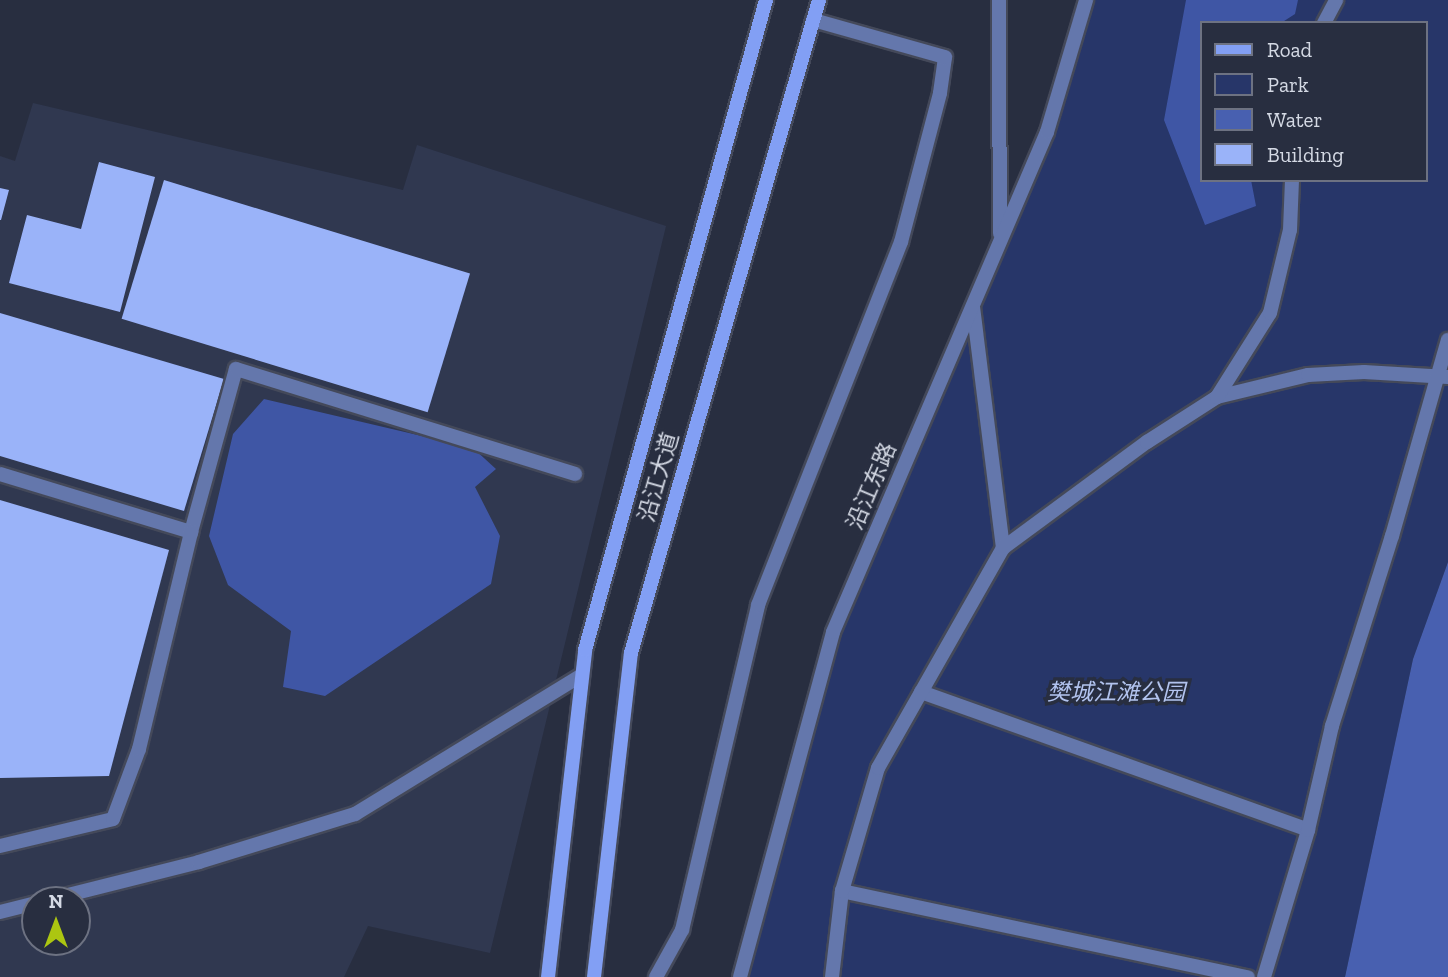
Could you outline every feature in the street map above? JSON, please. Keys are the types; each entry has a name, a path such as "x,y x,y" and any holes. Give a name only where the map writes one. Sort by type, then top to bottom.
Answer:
{"main road":[{"name":"沿江大道","path":"548,977 585,650 766,0"},
{"name":"沿江大道","path":"594,977 631,653 819,0"}],"street":[{"path":"999,0 1000,241"},
{"name":"沿江东路","path":"740,977 833,632 1047,132 1086,0"},
{"path":"1325,21 1336,0"},
{"path":"656,977 682,930 758,605 901,242 940,93 946,57 813,20"},
{"path":"1217,397 1270,313 1290,230 1292,182"},
{"path":"973,306 1003,548"},
{"path":"1264,977 1308,830 1332,726 1443,376 1448,340"},
{"path":"0,846 113,819 139,749 191,532 236,369 575,474"},
{"path":"832,977 842,891 878,768 1003,548 1147,442 1217,397 1308,375 1364,372 1443,376"},
{"path":"0,474 191,532"},
{"path":"91,889 199,862 355,814 582,676"},
{"path":"921,692 1308,830"},
{"path":"842,891 1248,977"},
{"path":"0,912 21,907"}],"shaded area":[{"path":"1186,0 1298,0 1295,14 1284,21 1200,21 1200,182 1251,182 1256,206 1205,225 1164,120"},
{"path":"33,103 403,190 417,145 666,226 490,953 368,926 344,977 0,977 0,156 15,161"},
{"path":"264,399 473,448 496,469 475,487 500,536 491,584 325,696 283,687 291,631 228,585 209,536 233,434"}],"green space":[{"name":"樊城江滩公园","path":"1086,0 1448,0 1448,562 1413,659 1345,977 740,977 833,632 1047,132"}],"water":[{"path":"1448,562 1448,977 1345,977 1413,659"}],"building":[{"path":"99,162 155,177 120,312 9,283 27,215 81,229"},
{"path":"164,180 470,274 428,412 122,319"},
{"path":"0,188 9,190 1,220 0,220"},
{"path":"0,313 224,379 184,511 0,456"},
{"path":"0,500 169,550 109,776 0,778"}]}
